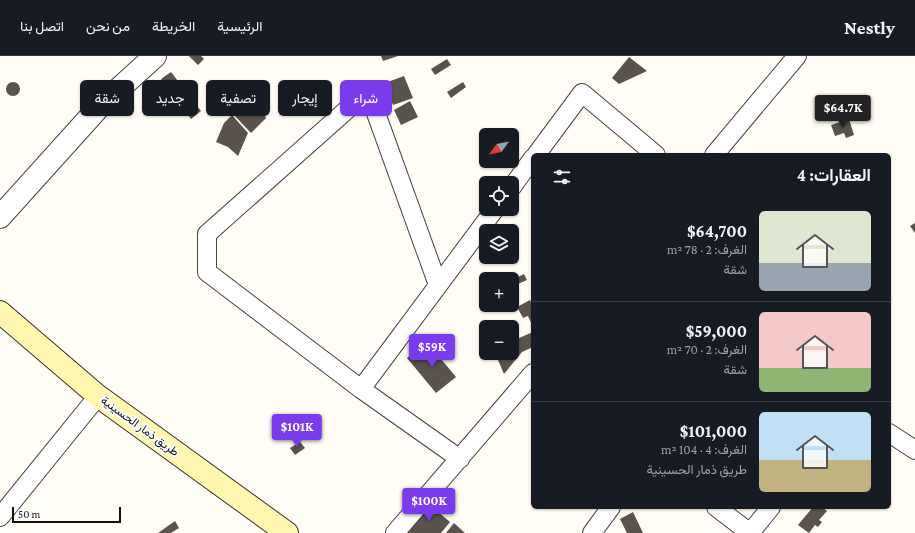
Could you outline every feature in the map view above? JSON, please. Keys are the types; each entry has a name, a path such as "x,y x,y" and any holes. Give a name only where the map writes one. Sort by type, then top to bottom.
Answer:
{"main road":[{"name":"طريق ذمار الحسينية","path":"0,312 98,396 275,530"}],"street":[{"path":"0,217 100,106 155,56"},
{"path":"716,153 797,56"},
{"path":"438,285 368,92 207,234 207,272 361,389 460,459"},
{"path":"537,153 582,93 654,153"},
{"path":"519,177 531,161"},
{"path":"361,389 490,216"},
{"path":"395,533 531,374"},
{"path":"0,517 98,396"},
{"path":"891,434 915,450"},
{"path":"592,533 610,509"},
{"path":"719,509 750,533 769,509"}],"building":[{"path":"189,56 201,56 204,59 198,65"},
{"path":"381,56 398,56 383,61"},
{"path":"629,57 647,71 619,84 612,78"},
{"path":"447,59 451,65 435,75 431,69"},
{"path":"171,72 177,80 162,80 161,79"},
{"path":"404,76 413,98 393,105 392,80"},
{"path":"13,82 18,84 20,89 18,94 13,96 8,94 6,89 8,84"},
{"path":"463,82 466,87 451,98 447,92"},
{"path":"410,101 418,117 401,125 394,110"},
{"path":"233,116 248,133 238,156 228,147 216,142 224,123"},
{"path":"235,116 265,116 266,118 251,133"},
{"path":"849,119 854,135 846,138 844,133 835,136 831,125"},
{"path":"915,223 915,233 910,226"},
{"path":"524,274 527,280 519,284 519,276"},
{"path":"530,300 531,323 528,316 523,318 519,311 519,306"},
{"path":"531,333 531,348 522,352 519,356 519,338"},
{"path":"427,342 456,377 436,393 407,358"},
{"path":"498,360 515,360 504,374"},
{"path":"300,442 305,448 295,455 290,448"},
{"path":"429,504 450,522 441,533 405,533"},
{"path":"811,509 824,509 827,511 819,520 822,522 818,527 815,525 809,533 798,525"},
{"path":"633,512 643,533 627,533 620,519"},
{"path":"175,521 179,528 171,533 158,533"},
{"path":"454,523 465,533 446,533"}]}
